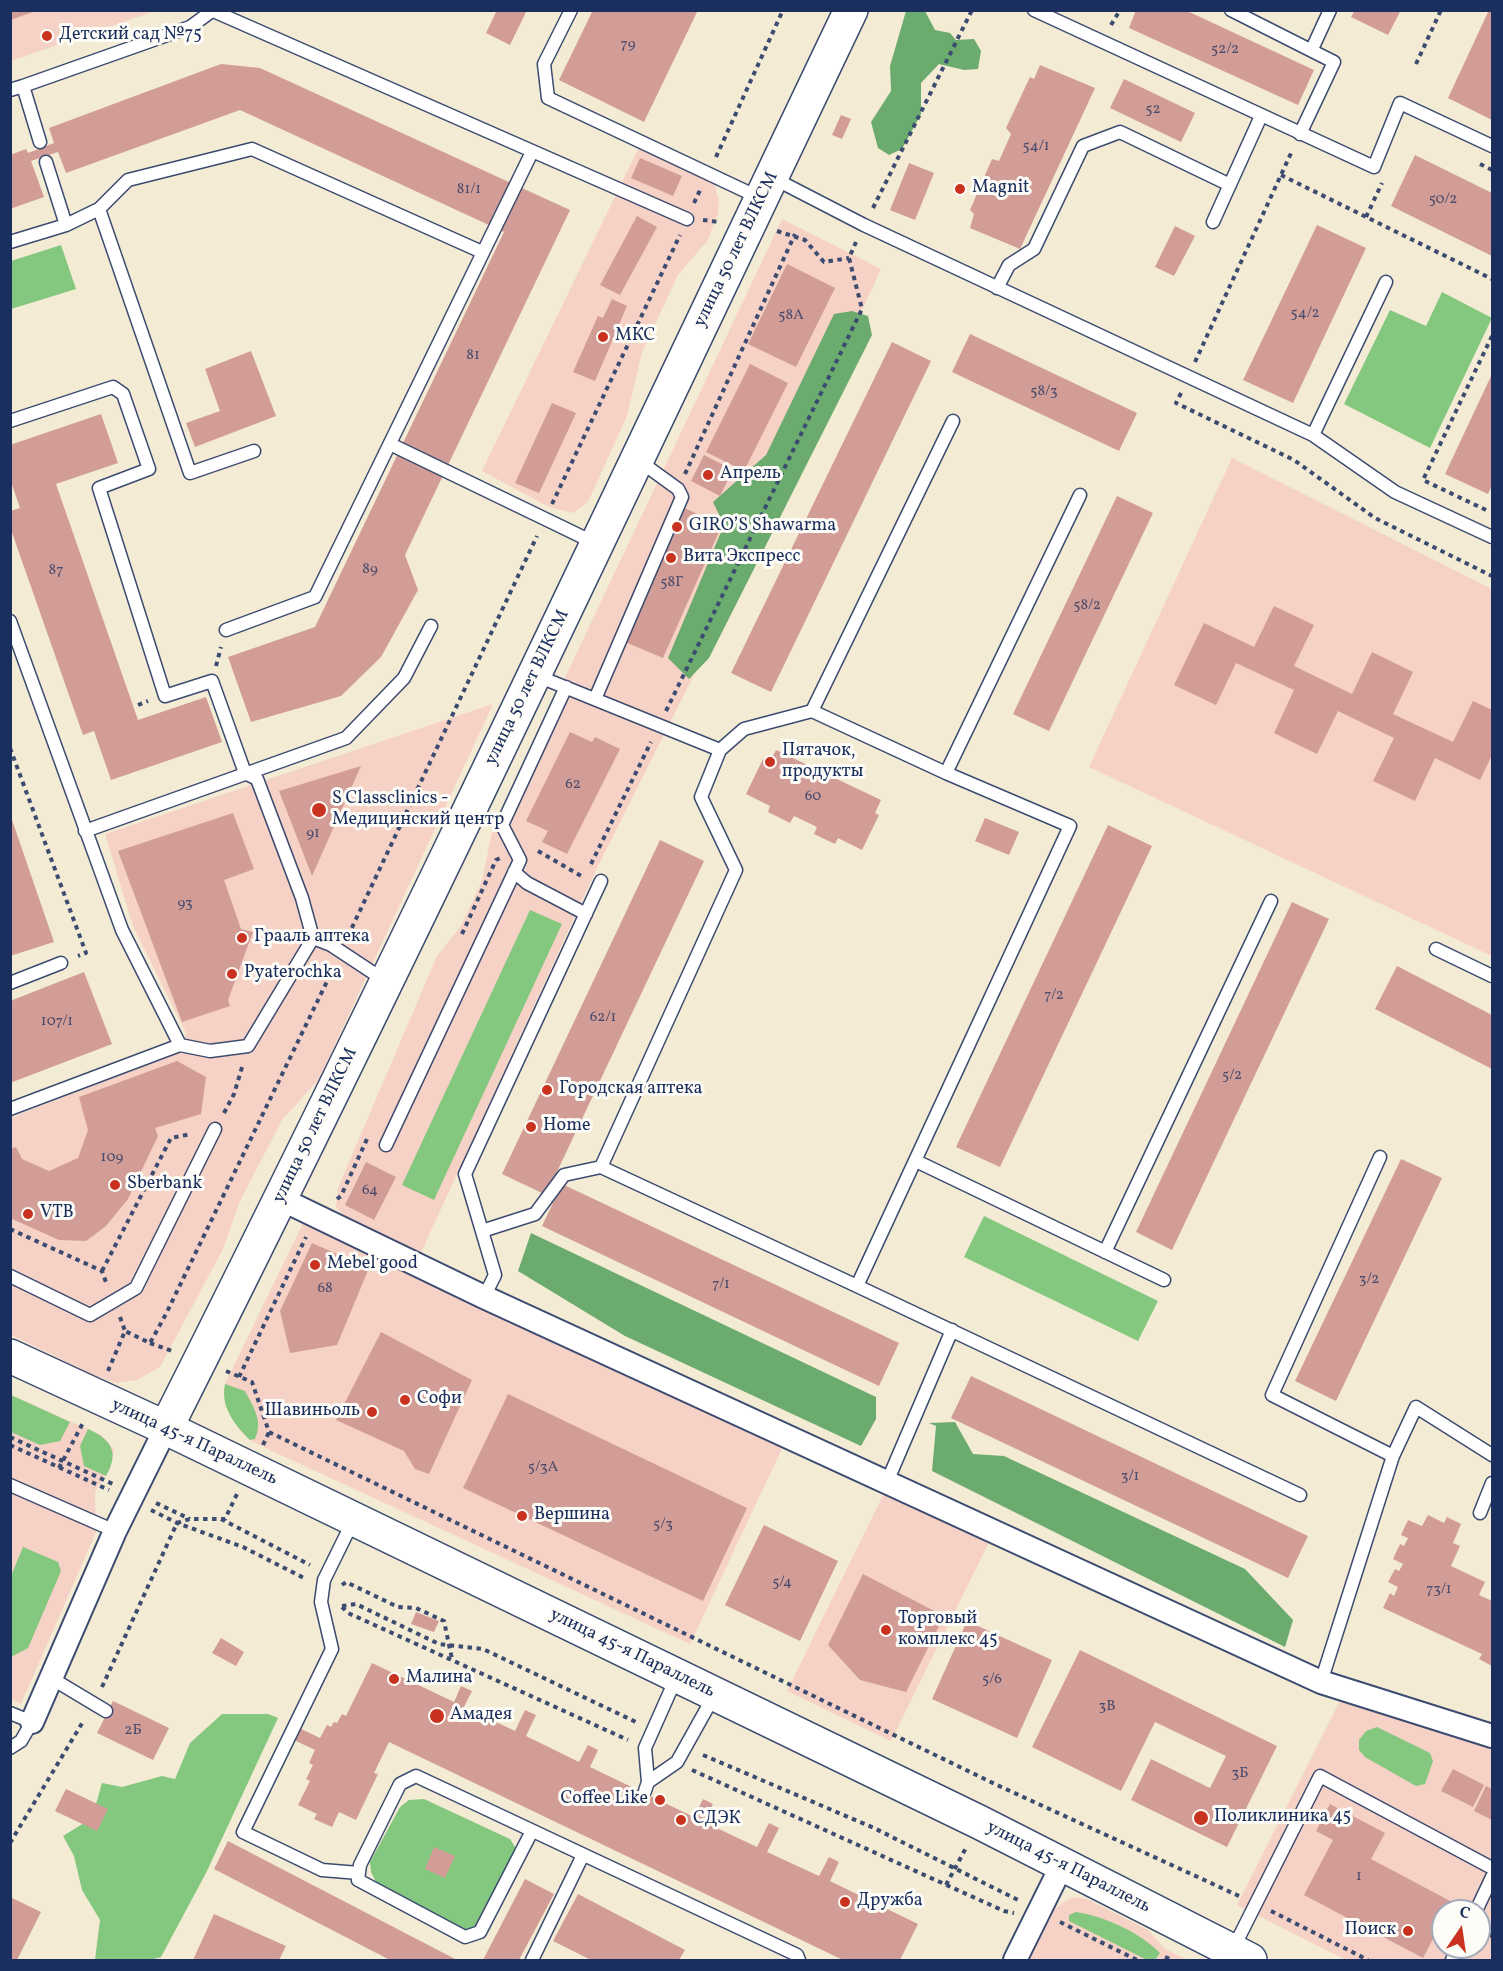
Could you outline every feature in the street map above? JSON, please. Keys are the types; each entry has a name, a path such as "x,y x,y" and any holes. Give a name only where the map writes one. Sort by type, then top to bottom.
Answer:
{"street":[{"name":"улица 50 лет ВЛКСМ","path":"166,1428 281,1199 535,675 851,10"},
{"path":"281,1199 484,1297 1321,1682 1492,1736"},
{"name":"улица 45-я Параллель","path":"10,1356 166,1428 979,1822 1061,1867 1240,1956"},
{"path":"32,1722 115,1531 166,1428"},
{"path":"1015,1960 1061,1867"}],"lane":[{"path":"571,10 544,64 548,98 708,173 766,188 864,225 1313,435 1395,492 1492,537"},
{"path":"1034,10 1374,167 1400,103 1492,146"},
{"path":"1231,10 1334,62 1300,134"},
{"path":"1312,49 1330,10"},
{"path":"10,90 190,27 212,11 687,219"},
{"path":"23,86 40,142"},
{"path":"1213,222 1262,116"},
{"path":"997,288 1009,266 1034,249 1083,146 1120,132 1230,185"},
{"path":"10,242 66,225 99,209 128,180 252,148 482,252"},
{"path":"226,630 315,597 532,152"},
{"path":"46,162 66,225"},
{"path":"99,209 190,473 254,451"},
{"path":"1313,435 1386,282"},
{"path":"10,421 113,387 123,394 149,469 99,488 165,696 212,681 245,773 257,779 302,898 313,938 248,1046 210,1051 180,1045 10,1109"},
{"path":"812,711 953,421"},
{"path":"390,444 597,544"},
{"path":"595,699 682,498 678,489 637,460"},
{"path":"946,773 1080,495"},
{"path":"10,621 122,930 180,1045"},
{"path":"85,831 346,738 404,678 431,626"},
{"path":"535,675 720,750"},
{"path":"386,1145 520,860 502,825 566,687"},
{"path":"601,1167 736,870 701,797 720,750 744,729 812,711 946,773 1070,826 857,1286"},
{"path":"514,872 527,883 586,914"},
{"path":"484,1297 495,1275 465,1174 601,881"},
{"path":"1106,1252 1271,901"},
{"path":"313,938 341,951 385,981"},
{"path":"1436,949 1492,976"},
{"path":"10,983 61,963"},
{"path":"10,1276 90,1315 136,1288 215,1130"},
{"path":"1380,1157 1272,1395 1393,1456"},
{"path":"915,1161 1164,1280"},
{"path":"482,1231 535,1214 564,1175 601,1167 1300,1495"},
{"path":"887,1482 952,1330"},
{"path":"1321,1682 1393,1456 1416,1407 1492,1455"},
{"path":"1480,1513 1492,1483"},
{"path":"10,1485 115,1531"},
{"path":"354,1520 327,1574 326,1590 321,1602 332,1649 243,1832 322,1870 359,1873"},
{"path":"677,1675 645,1748 647,1786 676,1762 715,1694"},
{"path":"51,1678 106,1711"},
{"path":"10,1713 32,1722 21,1741 10,1748"},
{"path":"532,1831 480,1932 465,1937 358,1880 360,1865 400,1784 416,1776 583,1855 620,1867 797,1955 799,1960"},
{"path":"1240,1956 1255,1904 1320,1776 1492,1868"},
{"path":"532,1960 583,1855"},
{"path":"1482,1899 1492,1877"}],"path":[{"path":"125,1331 150,1343 251,1143 687,219 783,10"},
{"path":"659,726 862,309 849,258 972,10"},
{"path":"1416,64 1441,10"},
{"path":"1300,134 1176,404 1294,460 1375,518 1492,576"},
{"path":"1281,175 1492,279"},
{"path":"678,489 795,234"},
{"path":"1486,510 1423,480 1492,336"},
{"path":"212,681 226,630"},
{"path":"10,748 86,953 61,963"},
{"path":"102,1271 171,1138 215,1130 234,1094 248,1046"},
{"path":"10,1229 102,1271 125,1331 97,1397 59,1468"},
{"path":"252,1382 269,1432 997,1785 1255,1904 1368,1960"},
{"path":"10,1844 94,1704 177,1523 190,1519 225,1519 269,1432"},
{"path":"10,1437 131,1496 177,1523 243,1547 326,1590 348,1613 645,1748"},
{"path":"10,1445 59,1468 190,1519"},
{"path":"220,1519 327,1574"},
{"path":"326,1590 346,1582 398,1607 416,1608 444,1621 452,1659"},
{"path":"676,1762 1005,1911 1059,1922 1137,1960"},
{"path":"1165,1957 1173,1960"}],"shaded area":[{"name":"Детский сад №75","path":"11,10 155,11 11,61"},
{"path":"639,147 714,183 719,200 718,214 707,241 678,275 642,352 627,416 588,502 573,513 549,507 482,471"},
{"path":"782,219 881,269 696,671 596,870 419,1257 362,1229 343,1216 336,1207 338,1188 437,956 461,926 482,881 492,832"},
{"path":"1232,458 1492,589 1492,956 1089,767"},
{"path":"493,704 319,1079 282,1120 240,1201 223,1249 160,1367 137,1380 116,1383 96,1376 11,1335 10,1118 180,1052 186,1033 133,926 105,834"},
{"path":"306,1217 786,1440 690,1644 270,1450 250,1440 239,1429 225,1405 225,1384"},
{"path":"11,1395 101,1435 114,1450 110,1469 95,1491 96,1532 21,1704 11,1699"},
{"path":"887,1487 991,1538 891,1741 787,1691"},
{"path":"1344,1693 1492,1748 1492,1960 1346,1960 1237,1905"},
{"path":"1074,1897 1087,1899 1148,1930 1164,1948 1187,1960 1029,1960 1055,1909"}],"green space":[{"path":"906,11 925,11 935,30 950,33 956,40 974,39 981,51 978,69 964,70 939,64 921,83 921,114 902,149 889,155 878,148 871,122 891,91 890,66"},
{"path":"61,245 76,289 11,309 11,261"},
{"path":"1442,292 1492,318 1430,448 1344,404 1390,310 1426,326"},
{"path":"852,311 868,316 872,335 709,658 689,679 668,658 724,525 713,502 766,455 834,314"},
{"path":"530,910 562,924 434,1200 402,1185"},
{"path":"984,1216 1158,1301 1138,1341 964,1257"},
{"path":"531,1233 876,1397 876,1419 861,1446 625,1336 518,1271"},
{"path":"225,1384 245,1391 258,1420 255,1439 250,1440 230,1415 225,1400"},
{"path":"11,1395 70,1422 60,1441 40,1445 11,1432"},
{"path":"955,1422 973,1454 1004,1456 1245,1569 1293,1620 1285,1647 932,1471 936,1426 929,1423"},
{"path":"88,1429 102,1437 111,1447 112,1460 106,1476 84,1466 80,1446"},
{"path":"23,1547 58,1562 61,1571 28,1648 11,1657 11,1576"},
{"path":"222,1714 268,1714 278,1718 206,1873 161,1957 150,1960 95,1960 100,1920 82,1890 74,1856 63,1836 92,1818 102,1783 122,1787 162,1776 175,1779 190,1743"},
{"path":"1377,1727 1430,1753 1433,1761 1425,1784 1416,1786 1365,1757 1359,1750 1359,1740 1366,1731"},
{"path":"424,1799 510,1839 517,1850 479,1924 466,1930 457,1928 377,1884 371,1872 370,1862 400,1807 409,1800"},
{"path":"1076,1912 1098,1917 1132,1932 1160,1953 1155,1960 1147,1960 1069,1921 1069,1915"}],"building":[{"path":"10,10 36,10 36,11 10,20"},
{"path":"497,10 527,10 510,45 486,33"},
{"path":"593,10 698,10 644,122 559,80"},
{"path":"1136,10 1185,10 1314,70 1298,105 1129,28"},
{"path":"1355,10 1401,10 1388,35 1351,17"},
{"path":"1489,10 1492,10 1492,120 1448,98"},
{"path":"221,64 260,68 570,210 405,555 418,590 381,657 341,696 251,722 228,657 315,627 504,232 240,110 66,173 58,152 31,161 44,197 10,209 10,155 26,149 28,153 54,143 49,128"},
{"path":"1040,65 1095,88 1020,249 970,228 974,214 970,210 992,159 999,161 1011,134 1006,128 1030,77 1034,79"},
{"path":"1124,79 1195,113 1181,142 1110,108"},
{"path":"841,115 851,119 842,139 832,135"},
{"path":"1415,155 1492,193 1492,256 1391,206"},
{"path":"640,158 682,176 673,196 631,178"},
{"path":"909,163 934,173 915,220 890,210"},
{"path":"637,216 657,227 620,295 600,285"},
{"path":"1317,225 1366,248 1293,403 1243,380"},
{"path":"1175,226 1195,236 1174,276 1155,267"},
{"path":"787,264 835,288 796,367 748,344"},
{"path":"612,299 627,306 595,381 573,372 598,316 603,318"},
{"path":"970,334 1137,413 1119,451 952,372"},
{"path":"892,342 931,361 771,692 731,673"},
{"path":"251,351 276,416 195,447 186,423 220,411 205,369"},
{"path":"750,364 788,383 744,471 706,452"},
{"path":"1492,374 1492,485 1488,494 1445,474"},
{"path":"552,403 576,413 539,493 515,483"},
{"path":"101,414 118,463 56,484 138,720 206,697 222,742 111,780 94,731 83,735 10,527 10,511 20,508 10,479 10,445"},
{"path":"704,455 733,470 720,496 691,481"},
{"path":"1117,496 1153,513 1049,731 1013,714"},
{"path":"682,507 722,525 663,658 623,641"},
{"path":"1274,606 1314,625 1294,666 1352,694 1372,652 1413,672 1393,714 1453,742 1473,701 1492,710 1492,755 1480,780 1435,758 1415,801 1373,781 1394,738 1338,711 1317,754 1274,733 1294,690 1236,663 1216,705 1174,685 1204,623 1254,647"},
{"path":"570,732 592,742 595,737 620,749 567,854 542,842 548,831 526,821"},
{"path":"776,750 881,800 875,813 879,815 862,850 838,838 835,844 814,834 817,827 794,816 790,823 768,812 770,806 746,794 763,759 770,762"},
{"path":"361,766 312,876 279,791"},
{"path":"233,813 254,869 224,880 241,929 253,932 228,1000 230,1006 182,1022 118,851"},
{"path":"10,814 54,942 10,956"},
{"path":"985,818 1019,832 1009,855 975,841"},
{"path":"1108,825 1152,846 1000,1167 956,1147"},
{"path":"660,840 704,861 546,1195 502,1174"},
{"path":"1292,902 1329,919 1172,1250 1136,1232"},
{"path":"1397,966 1492,1015 1492,1069 1375,1009"},
{"path":"84,972 112,1044 10,1083 10,1001"},
{"path":"177,1061 206,1077 201,1114 155,1128 158,1136 128,1199 106,1226 86,1241 59,1240 10,1218 10,1149 16,1147 22,1159 49,1171 78,1158 88,1130 79,1097"},
{"path":"1401,1159 1442,1178 1336,1401 1295,1381"},
{"path":"366,1162 396,1177 374,1220 345,1205"},
{"path":"562,1184 899,1343 879,1386 542,1226"},
{"path":"312,1243 369,1268 337,1345 290,1353 280,1311"},
{"name":"Софи","path":"381,1332 472,1380 429,1474 415,1469 404,1451 336,1420"},
{"path":"971,1376 1308,1536 1288,1578 951,1418"},
{"path":"508,1394 747,1508 703,1601 463,1488"},
{"path":"1428,1515 1444,1523 1447,1517 1461,1524 1453,1543 1460,1546 1451,1566 1485,1582 1479,1595 1492,1601 1492,1666 1479,1659 1482,1654 1383,1608 1390,1593 1394,1596 1398,1587 1388,1582 1395,1569 1399,1571 1403,1564 1393,1559 1400,1544 1404,1546 1408,1538 1401,1535 1408,1520 1422,1526"},
{"path":"764,1525 838,1561 800,1641 725,1605"},
{"name":"Торговый комплекс 45","path":"863,1574 944,1616 906,1692 860,1680 828,1645"},
{"path":"416,1612 439,1621 434,1632 411,1624"},
{"path":"967,1621 1052,1660 1017,1738 932,1699"},
{"path":"221,1638 244,1652 236,1666 212,1653"},
{"path":"1080,1650 1277,1746 1227,1847 1131,1800 1151,1759 1210,1788 1226,1756 1155,1722 1121,1791 1032,1747"},
{"path":"372,1663 454,1702 461,1686 472,1691 464,1707 515,1731 525,1710 536,1715 526,1736 579,1762 588,1745 598,1750 590,1767 694,1817 703,1799 713,1804 704,1822 757,1847 769,1823 779,1828 767,1852 819,1876 829,1857 839,1862 830,1881 918,1924 900,1960 843,1960 389,1742 374,1773 378,1774 356,1820 339,1812 332,1827 314,1819 317,1814 298,1805 310,1781 306,1779 313,1765 309,1763 315,1750 294,1740 299,1728 320,1738 327,1725 331,1727 334,1722 337,1723 342,1714 346,1716"},
{"path":"113,1701 169,1728 153,1760 97,1733"},
{"path":"1453,1769 1484,1785 1473,1807 1441,1791"},
{"path":"1486,1786 1492,1789 1492,1820 1474,1811"},
{"path":"66,1789 108,1809 97,1831 55,1811"},
{"path":"1330,1804 1385,1833 1371,1859 1446,1899 1431,1899 1431,1943 1423,1958 1304,1895 1333,1840 1316,1831"},
{"path":"228,1841 457,1960 390,1960 214,1869"},
{"path":"434,1847 455,1856 445,1878 425,1869"},
{"path":"525,1879 554,1894 519,1960 483,1960"},
{"path":"578,1894 685,1950 679,1960 591,1960 553,1941"},
{"path":"10,1897 41,1912 17,1960 10,1960"},
{"path":"214,1914 286,1946 279,1960 193,1960"}],"place":[{"name":"Детский сад №75","path":"47,36"},
{"name":"Magnit","path":"960,189"},
{"name":"МКС","path":"603,337"},
{"name":"Апрель","path":"708,475"},
{"name":"GIRO’S Shawarma","path":"677,527"},
{"name":"Вита Экспресс","path":"671,558"},
{"name":"Пятачок, продукты","path":"770,762"},
{"name":"S Classclinics - Медицинский центр","path":"319,810"},
{"name":"Грааль аптека","path":"242,938"},
{"name":"Pyaterochka","path":"232,974"},
{"name":"Городская аптека","path":"547,1090"},
{"name":"Home","path":"531,1127"},
{"name":"Sberbank","path":"115,1185"},
{"name":"VTB","path":"28,1214"},
{"name":"Mebel good","path":"315,1265"},
{"name":"Софи","path":"405,1400"},
{"name":"Шавиньоль","path":"372,1412"},
{"name":"Вершина","path":"522,1516"},
{"name":"Торговый комплекс 45","path":"886,1630"},
{"name":"Малина","path":"394,1679"},
{"name":"Амадея","path":"437,1716"},
{"name":"Coffee Like","path":"660,1800"},
{"name":"Поликлиника 45","path":"1201,1818"},
{"name":"СДЭК","path":"681,1820"},
{"name":"Дружба","path":"845,1902"},
{"name":"Поиск","path":"1408,1931"}]}
